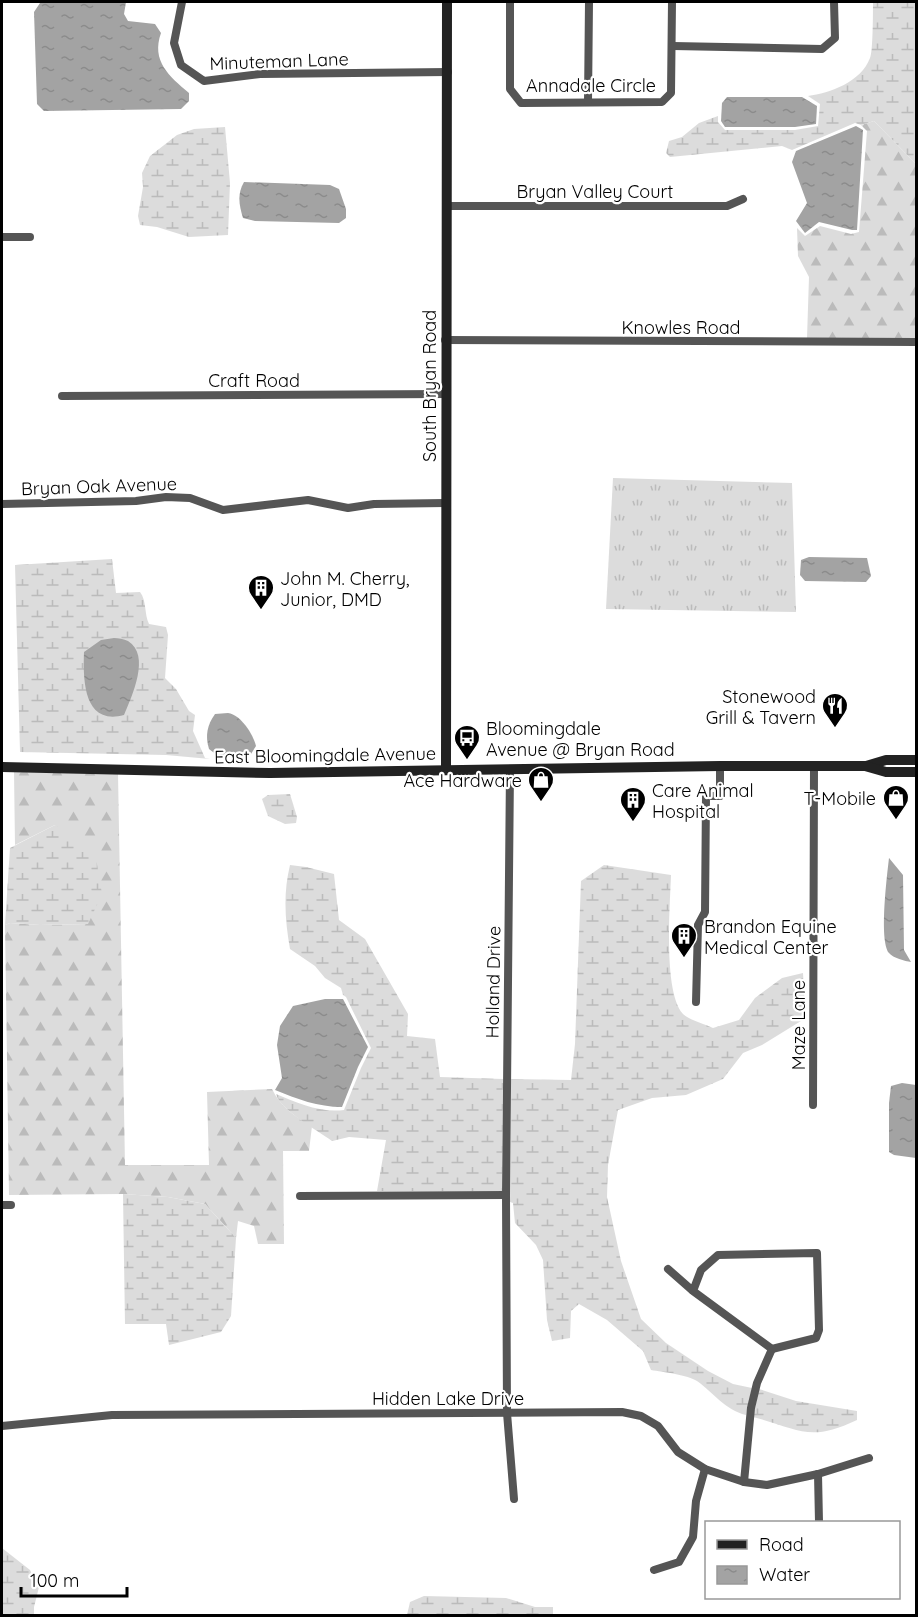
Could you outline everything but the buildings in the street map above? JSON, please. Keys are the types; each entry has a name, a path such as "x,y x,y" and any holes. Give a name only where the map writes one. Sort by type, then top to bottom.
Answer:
{"main road":[{"name":"South Bryan Road","path":"446,770 447,2"},
{"name":"East Bloomingdale Avenue","path":"2,767 197,773 865,766 886,760 916,760"},
{"name":"East Bloomingdale Avenue","path":"865,766 886,772 916,772"}],"street":[{"name":"Minuteman Lane","path":"182,2 174,43 181,64 204,81 260,74 448,72"},
{"name":"Annadale Circle","path":"510,2 510,89 521,103 662,102 671,93 672,2"},
{"path":"588,2 588,102"},
{"path":"673,46 822,49 835,38 834,2"},
{"name":"Bryan Valley Court","path":"446,206 727,206 743,199"},
{"path":"2,237 30,237"},
{"name":"Knowles Road","path":"445,340 916,342"},
{"name":"Craft Road","path":"62,396 446,394"},
{"name":"Bryan Oak Avenue","path":"2,504 136,501 166,497 190,498 224,510 308,500 348,508 374,504 445,503"},
{"path":"696,1002 698,926 705,912 706,796 720,795 720,766"},
{"name":"Maze Lane","path":"813,1105 814,766"},
{"name":"Holland Drive","path":"510,769 506,1195 507,1413 514,1499"},
{"path":"300,1196 506,1195"},
{"path":"2,1205 11,1205"},
{"path":"693,1291 701,1270 718,1255 817,1253 819,1330 816,1338 772,1349"},
{"path":"668,1269 693,1291 772,1349"},
{"path":"744,1482 750,1408 757,1383 772,1349"},
{"name":"Hidden Lake Drive","path":"2,1426 112,1415 622,1412 641,1416 658,1426 678,1452 705,1469 744,1482 767,1485 818,1474 869,1458"},
{"path":"654,1570 679,1562 693,1537 696,1501 705,1469"},
{"path":"818,1474 819,1521"}],"green space":[{"path":"873,2 916,2 916,164 874,121 861,125 855,123 792,150 782,146 670,157 666,153 669,141 682,137 699,123 718,116 718,122 725,130 795,130 818,126 820,104 808,96 844,85 860,74 866,66 872,48"},
{"path":"874,121 916,164 916,338 807,338 809,277 798,256 797,228 805,236 820,226 851,234 859,232 867,131 861,125"},
{"path":"225,127 230,183 228,235 189,237 157,227 140,225 138,216 143,187 142,173 150,156 177,135 194,129"},
{"path":"613,478 792,483 796,612 606,609"},
{"path":"112,559 116,593 140,592 144,599 149,624 166,627 168,635 165,678 176,689 189,711 195,715 193,731 205,758 210,759 166,755 20,752 15,565"},
{"path":"14,772 118,774 125,1165 209,1165 207,1092 272,1089 288,1110 312,1126 309,1151 283,1151 284,1244 258,1244 254,1226 238,1221 236,1238 205,1204 168,1197 123,1194 9,1195 5,925 10,923 88,924 55,825 15,845"},
{"path":"290,794 297,817 296,823 285,824 268,816 262,799 268,795"},
{"path":"55,825 95,852 102,894 88,924 10,923 5,925 10,848"},
{"path":"290,865 334,874 339,920 365,939 408,1014 407,1036 435,1039 440,1077 503,1079 502,1191 377,1191 386,1140 349,1137 332,1141 284,1107 279,1100 276,1094 318,1109 344,1110 371,1048 341,988 290,949 286,886"},
{"path":"604,865 671,875 670,969 677,1003 683,1014 689,1018 713,1028 739,1020 755,998 782,978 803,973 805,1007 801,1021 762,1045 743,1053 723,1079 686,1095 652,1098 618,1110 608,1165 607,1197 621,1261 641,1319 666,1343 708,1371 733,1384 752,1388 746,1415 726,1405 693,1379 651,1370 643,1351 607,1320 579,1304 571,1311 570,1338 552,1341 547,1320 543,1260 536,1245 515,1223 513,1203 510,1202 511,1079 571,1080 575,1044 581,881"},
{"path":"123,1194 168,1197 205,1204 236,1238 231,1316 221,1332 169,1345 166,1324 125,1324"},
{"path":"759,1389 796,1401 857,1411 857,1420 827,1431 804,1432 753,1417"},
{"path":"2,1548 30,1570 39,1587 34,1615 2,1615"},
{"path":"424,1596 506,1598 535,1607 553,1607 553,1615 407,1615 410,1602"}],"water":[{"path":"126,2 124,14 128,21 155,24 161,33 158,52 160,60 169,74 189,93 189,101 181,109 44,111 37,104 34,12 40,3"},
{"path":"727,97 802,97 817,106 816,124 795,127 725,127 721,121 722,103"},
{"path":"856,126 863,130 857,230 819,222 805,233 796,221 807,203 792,162 796,151"},
{"path":"244,182 330,185 339,189 346,209 346,218 339,223 255,221 243,218 239,200"},
{"path":"809,557 867,558 871,576 866,582 805,581 800,575 801,560"},
{"path":"114,638 128,641 135,647 139,666 135,687 124,715 110,717 100,714 88,698 85,687 84,652 101,640"},
{"path":"228,713 242,721 252,736 256,746 251,754 228,756 209,749 207,735 212,718 215,714"},
{"path":"889,858 903,875 904,950 911,962 893,956 886,946 884,907"},
{"path":"325,999 343,999 368,1047 342,1107 316,1104 275,1090 282,1078 277,1045 280,1026 293,1006"},
{"path":"902,1083 916,1085 916,1158 894,1155 889,1152 891,1086"}],"place":[{"name":"John M. Cherry, Junior, DMD","path":"261,611"},
{"name":"Stonewood Grill & Tavern","path":"835,729"},
{"name":"Bloomingdale Avenue @ Bryan Road","path":"467,761"},
{"name":"Ace Hardware","path":"541,803"},
{"name":"T-Mobile","path":"896,821"},
{"name":"Care Animal Hospital","path":"633,823"},
{"name":"Brandon Equine Medical Center","path":"684,959"}]}
